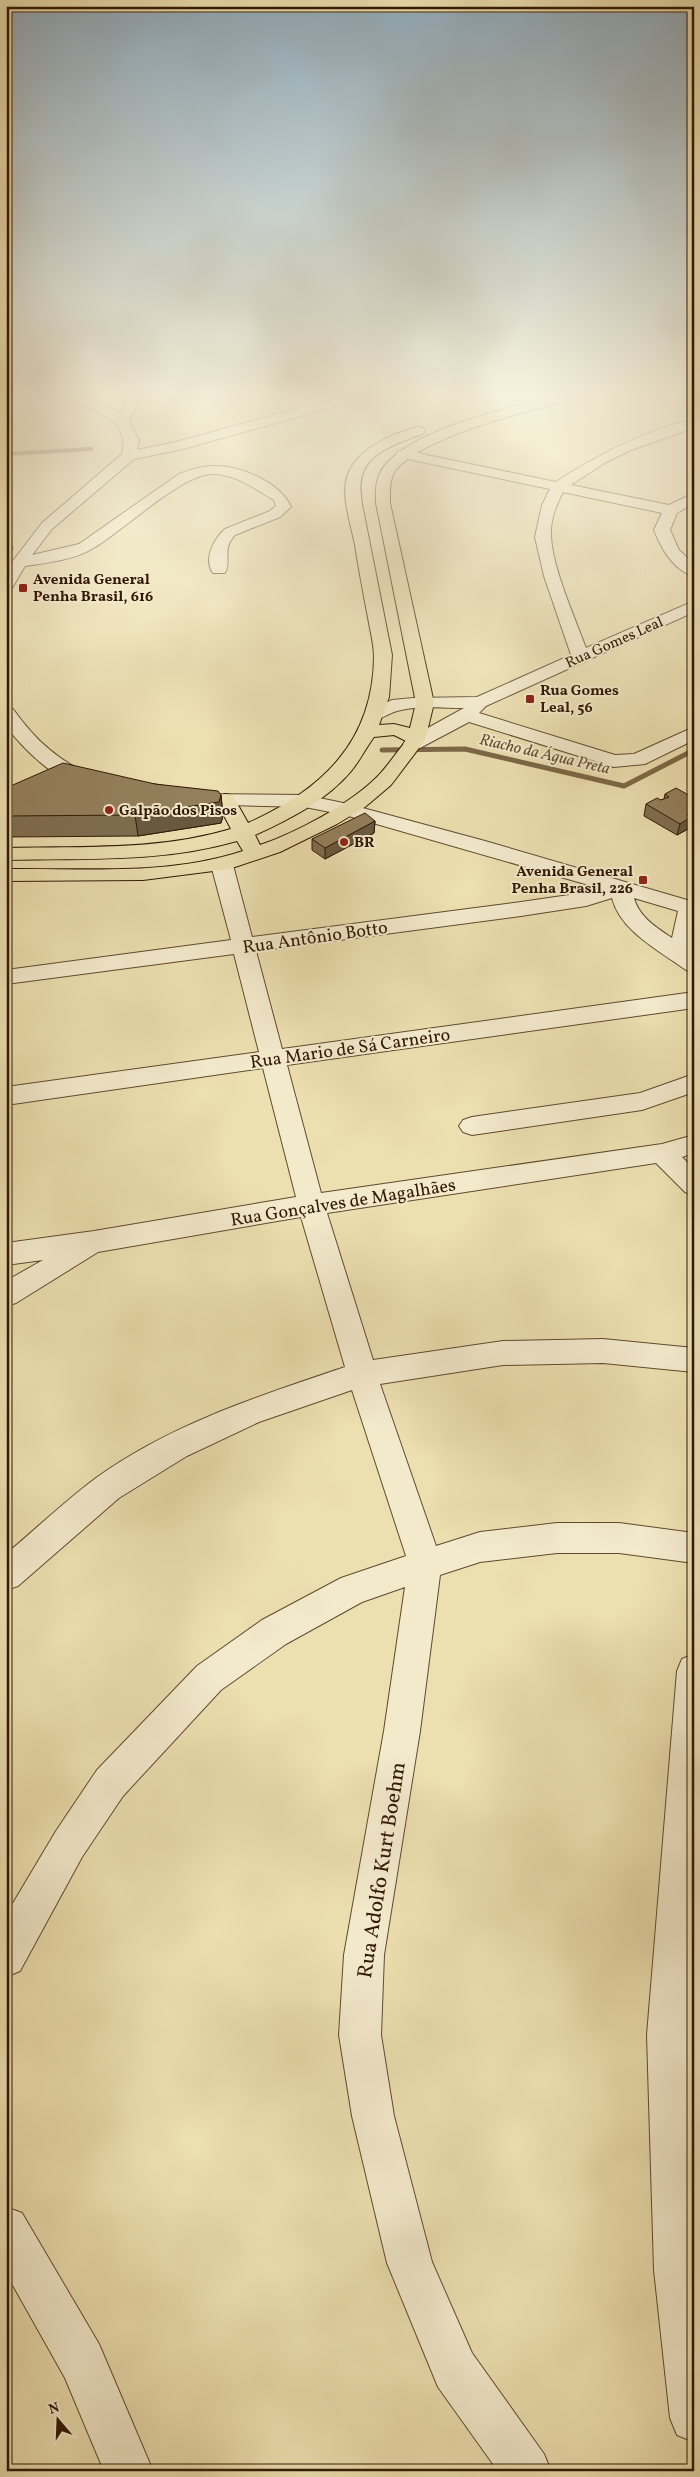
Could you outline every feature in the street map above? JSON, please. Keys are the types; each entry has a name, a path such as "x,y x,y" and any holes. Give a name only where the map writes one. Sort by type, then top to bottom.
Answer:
{"main road":[{"path":"9,854 127,854 167,850 205,843 242,833 286,814 337,776 371,724 382,695 383,655 357,510"},
{"path":"6,875 143,874 222,865 254,855 299,836 348,810 384,781 415,742 425,703 384,510"},
{"path":"371,724 402,730 415,742"},
{"path":"226,800 254,855"}],"street":[{"path":"6,585 32,544 47,526 66,510"},
{"path":"19,562 48,558 85,547 138,510"},
{"path":"219,570 218,552 224,537 230,532 275,514 281,510"},
{"path":"548,510 543,537 552,576 580,657"},
{"path":"671,510 662,530 667,546 682,564 694,571"},
{"path":"8,547 32,544"},
{"name":"Rua Gomes Leal","path":"415,742 473,709 580,657 694,606"},
{"name":"Rua Gomes Leal","path":"371,724 392,706 425,703 473,709"},
{"path":"473,709 614,761 638,760 694,733"},
{"path":"6,713 19,731 44,756 60,768 108,786"},
{"path":"51,784 72,774"},
{"path":"177,798 305,801 348,810 478,845 692,909 680,955 642,927 626,909 621,888"},
{"path":"222,865 311,1205 362,1374 425,1564"},
{"name":"Rua Antônio Botto","path":"6,977 586,899 621,888"},
{"name":"Rua Mario de Sá Carneiro","path":"6,1096 694,1000"},
{"path":"472,1126 642,1101 694,1083"},
{"name":"Rua Gonçalves de Magalhães","path":"6,1295 94,1242 311,1205 662,1153 694,1144"},
{"path":"662,1153 694,1185"},
{"path":"6,1254 94,1242"},
{"path":"6,1575 108,1488 176,1446 248,1412 362,1374 503,1353 603,1351 694,1360"},
{"path":"6,1957 26,1918 69,1844 110,1783 209,1678 274,1632 344,1594 425,1564 480,1547 557,1538 619,1538 694,1548"},
{"name":"Rua Adolfo Kurt Boehm","path":"425,1564 402,1731 364,1955 360,2035 373,2116 410,2263 455,2370 527,2471"},
{"path":"694,1671 681,2038 677,2270 694,2418"},
{"path":"6,2229 82,2362 129,2471"}],"building":[{"path":"6,543 12,543 8,549 6,549"},
{"path":"63,763 155,784 218,791 221,795 219,802 135,815 6,816 6,788"},
{"path":"676,788 694,798 694,811 687,815 691,817 680,824 646,804 657,798 661,800 669,797 665,794"},
{"path":"365,813 375,821 325,848 312,839"}],"waterway":[{"name":"Riacho da Água Preta","path":"382,750 465,749 624,786 694,750"}],"place":[{"name":"Avenida General Penha Brasil, 616","path":"23,588"},
{"name":"Rua Gomes Leal, 56","path":"530,699"},
{"name":"Galpão dos Pisos","path":"109,810"},
{"name":"BR","path":"344,842"},
{"name":"Avenida General Penha Brasil, 226","path":"643,880"}]}
